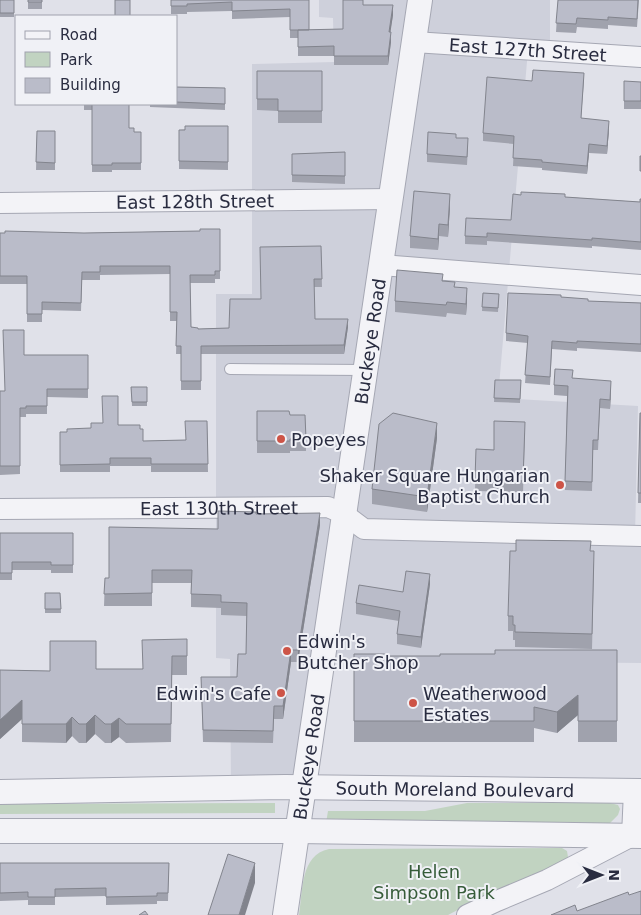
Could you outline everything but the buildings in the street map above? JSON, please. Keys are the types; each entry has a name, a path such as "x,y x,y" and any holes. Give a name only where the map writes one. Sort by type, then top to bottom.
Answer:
{"street":[{"name":"Buckeye Road","path":"285,915 420,0"},
{"name":"East 127th Street","path":"414,42 641,57"},
{"name":"East 128th Street","path":"0,203 390,199"},
{"path":"380,265 641,286"},
{"name":"East 130th Street","path":"0,509 328,507 344,514 364,529 641,536"},
{"name":"South Moreland Boulevard","path":"0,792 303,787 638,791"},
{"path":"637,836 638,791"},
{"path":"0,831 296,831 637,836"},
{"path":"467,915 497,900 547,880 637,836"}],"lane":[{"path":"230,369 365,370"}],"shaded area":[{"path":"319,0 550,0 550,51 528,50 498,398 638,406 635,536 641,536 641,663 322,660 303,787 231,788 230,659 216,658 216,294 252,294 252,64 334,62 333,18 319,17"}],"green space":[{"path":"275,803 275,813 0,814 0,804"},
{"path":"467,803 610,803 618,805 620,809 618,815 609,824 326,823 328,811 425,811"},
{"name":"Helen Simpson Park","path":"562,848 567,851 567,863 473,902 448,915 299,915 308,866 313,858 329,849"}],"place":[{"name":"Popeyes","path":"281,439"},
{"name":"Shaker Square Hungarian Baptist Church","path":"560,485"},
{"name":"Edwin's Butcher Shop","path":"287,651"},
{"name":"Edwin's Cafe","path":"281,693"},
{"name":"Weatherwood Estates","path":"413,703"}]}
